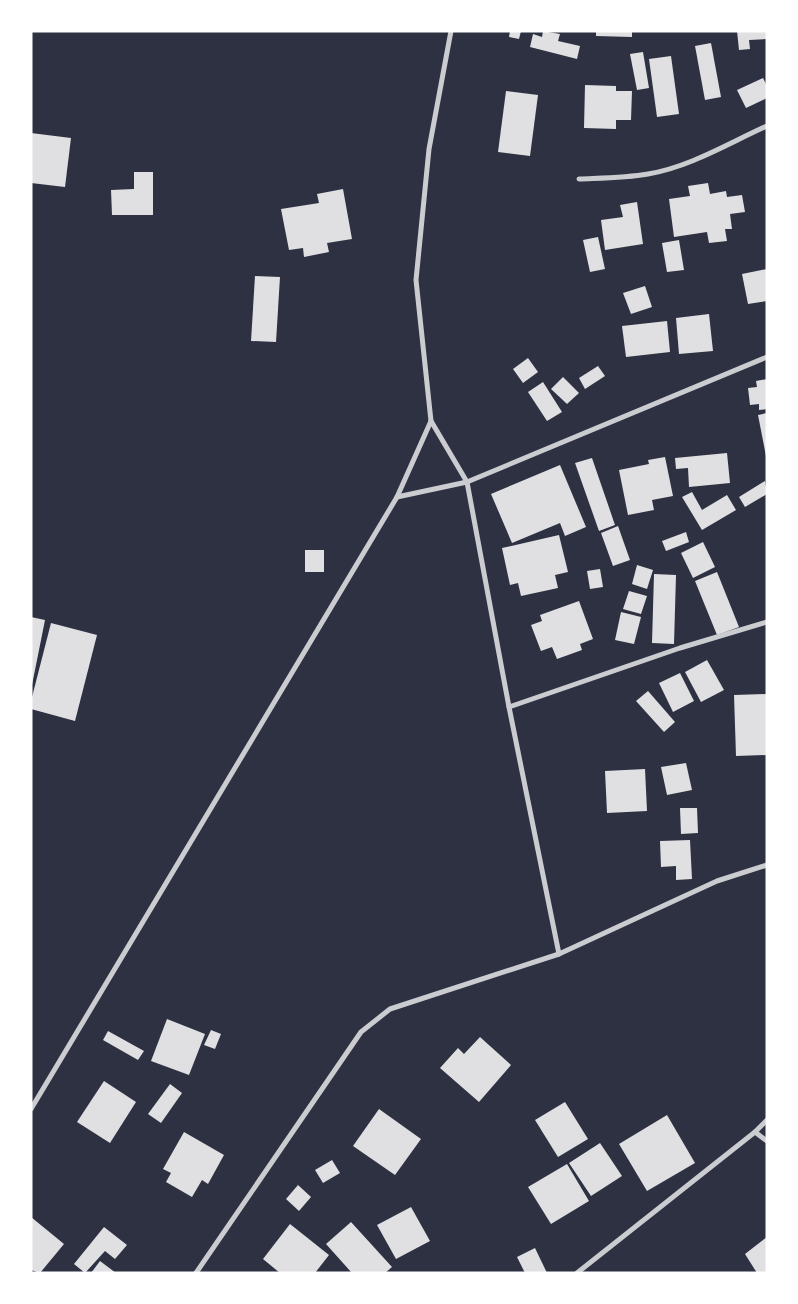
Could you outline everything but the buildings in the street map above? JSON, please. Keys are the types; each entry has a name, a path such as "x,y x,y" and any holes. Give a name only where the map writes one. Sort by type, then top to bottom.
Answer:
{"street":[{"path":"451,31 429,150 416,280 431,421 467,482 509,707 559,954"},
{"path":"578,178 627,177 651,174 695,159 767,126"},
{"path":"397,498 467,482 767,357"},
{"path":"31,1109 397,498 431,421"},
{"path":"509,707 680,648 767,622"},
{"path":"196,1273 361,1032 390,1009 559,954 717,881 767,865"},
{"path":"577,1273 755,1132 767,1120"},
{"path":"755,1132 767,1141"}]}
